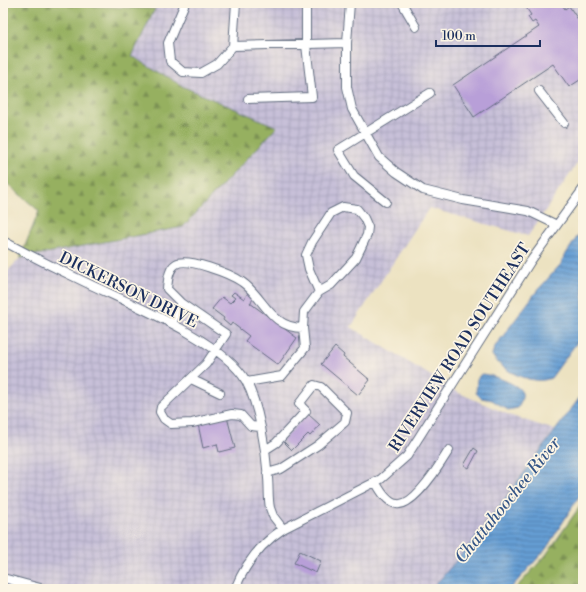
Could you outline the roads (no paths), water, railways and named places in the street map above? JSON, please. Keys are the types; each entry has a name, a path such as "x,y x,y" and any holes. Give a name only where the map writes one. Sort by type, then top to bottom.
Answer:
{"street":[{"path":"185,3 168,43 170,61 183,72 201,73 218,64 234,46 236,3"},
{"path":"248,99 312,97 306,45 306,3"},
{"path":"350,3 347,43 347,87 352,109 379,156 396,172 423,190 464,200 528,211 557,225"},
{"path":"402,3 416,27"},
{"path":"234,46 347,43"},
{"path":"539,91 564,122"},
{"path":"386,202 354,176 338,150 430,93"},
{"name":"RIVERVIEW ROAD SOUTHEAST","path":"235,589 250,559 260,547 283,529 376,483 394,469 418,441 516,284 583,189"},
{"path":"247,382 282,376 287,372 305,348 303,328 304,312 319,292 331,285 356,258 367,235 368,227 364,218 357,209 343,207 331,213 312,242 306,255 309,269 319,292"},
{"name":"DICKERSON DRIVE","path":"3,241 33,258 172,323 215,351 239,372 247,382 255,404 265,450 270,508 273,516 283,529"},
{"path":"260,427 251,426 241,416 232,414 192,423 171,424 164,419 160,412 161,406 191,379 215,351 226,334 181,303 167,289 168,275 176,263 184,261 228,274 244,283 268,312 292,328 303,328"},
{"path":"172,323 181,303"},
{"path":"191,379 220,393"},
{"path":"265,450 276,443 306,410 299,404 314,385 322,387 348,413 345,422 318,445 281,469 268,473"},
{"path":"376,483 382,493 390,501 397,504 404,503 416,494 435,473 449,450"},
{"path":"3,578 44,589"}],"water":[{"path":"583,228 583,334 551,378 536,380 519,376 503,367 497,361 492,355 494,348 536,292 561,264 562,260"},
{"path":"481,374 504,380 516,386 522,393 518,408 508,410 492,400 481,398 476,393 477,379"},
{"name":"Chattahoochee River","path":"583,393 583,490 546,549 510,589 432,589 478,535"}]}
